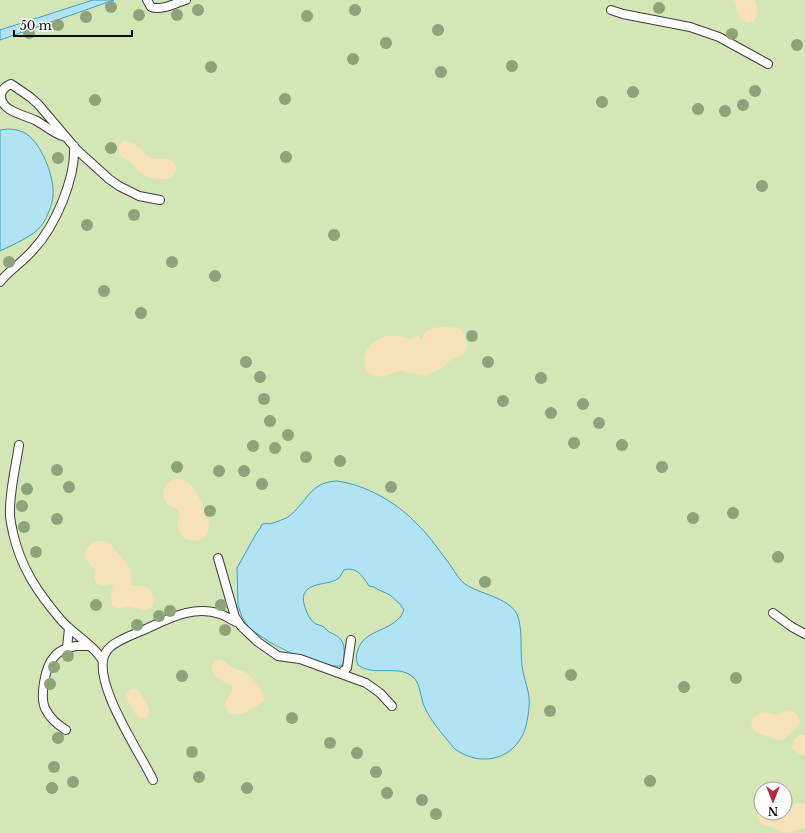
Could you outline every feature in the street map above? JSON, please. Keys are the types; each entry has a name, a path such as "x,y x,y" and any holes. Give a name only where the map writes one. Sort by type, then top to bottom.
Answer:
{"lane":[{"path":"147,0 151,7 164,8 186,0"},
{"path":"611,10 623,14 690,27 727,41 768,64"},
{"path":"65,137 58,135 36,121 3,105 1,98 2,92 6,86 11,84 38,104 65,137 109,179 139,196 160,200"},
{"path":"0,282 33,251 44,238 59,210 69,180 73,165 74,146"},
{"path":"19,445 10,515 17,549 26,572 42,598 69,628 99,654 102,660 103,671 111,699 120,720 153,780"},
{"path":"218,558 235,617 239,624 258,642 278,656 300,659 313,665 341,673 372,686 392,706"},
{"path":"66,730 59,726 45,710 43,696 45,674 49,665 53,657 66,648 89,645 96,647 111,646 178,615 191,612 202,611 216,613 239,624"},
{"path":"773,613 792,627 805,634"},
{"path":"66,648 69,628"},
{"path":"341,673 347,668 352,640"},
{"path":"102,660 111,646"}],"green space":[{"path":"0,0 805,0 805,833 0,833"}],"sand":[{"path":"733,0 755,0 758,11 754,21 748,23 741,20"},
{"path":"123,141 133,142 150,158 168,159 174,163 176,166 173,176 157,179 151,178 139,172 131,163 119,154 119,146"},
{"path":"434,328 459,328 464,334 467,346 466,350 461,356 449,361 441,368 426,376 409,373 403,370 387,376 376,376 369,372 365,366 365,358 368,350 374,342 383,337 395,336 410,339 417,336 420,337 420,341 428,331"},
{"path":"178,478 189,484 200,498 209,524 208,531 203,539 195,541 184,538 181,535 178,525 179,510 169,505 165,500 163,492 166,484 173,479"},
{"path":"98,541 108,542 116,550 131,571 132,586 145,586 152,592 155,600 153,606 144,611 131,607 117,608 112,605 111,598 113,586 111,584 101,585 95,582 95,569 87,561 85,554 89,546"},
{"path":"221,659 232,668 243,671 250,676 263,693 264,700 252,709 241,713 232,714 228,712 225,704 232,692 233,687 217,677 212,671 214,661"},
{"path":"131,689 139,691 148,705 149,713 147,717 140,718 130,706 127,698 127,692"},
{"path":"786,711 794,712 800,721 795,729 782,740 777,740 759,733 751,726 753,718 759,713 763,712 777,715"},
{"path":"800,735 805,735 805,756 792,748 794,739"},
{"path":"799,803 805,804 805,828 784,833 772,827 761,824 758,821 793,821 793,805"}],"water":[{"path":"93,0 114,0 0,40 0,30"},
{"path":"8,129 23,132 30,136 36,143 46,160 52,180 53,196 52,204 42,225 34,233 0,251 0,130"},
{"path":"337,481 359,486 380,496 399,508 428,535 465,584 493,596 507,604 513,608 517,614 520,626 521,659 529,696 529,707 526,725 519,741 505,754 489,759 480,759 463,754 453,747 427,713 423,704 418,683 413,677 400,671 371,670 358,665 356,659 357,653 363,640 368,636 386,628 400,617 404,610 390,595 369,586 362,576 356,571 349,569 344,570 339,578 311,587 307,590 303,597 306,611 313,622 323,626 329,632 337,636 343,643 344,661 341,666 318,662 291,653 271,643 249,628 242,617 238,605 237,568 261,525 275,523 288,517 314,489 328,482"}]}
